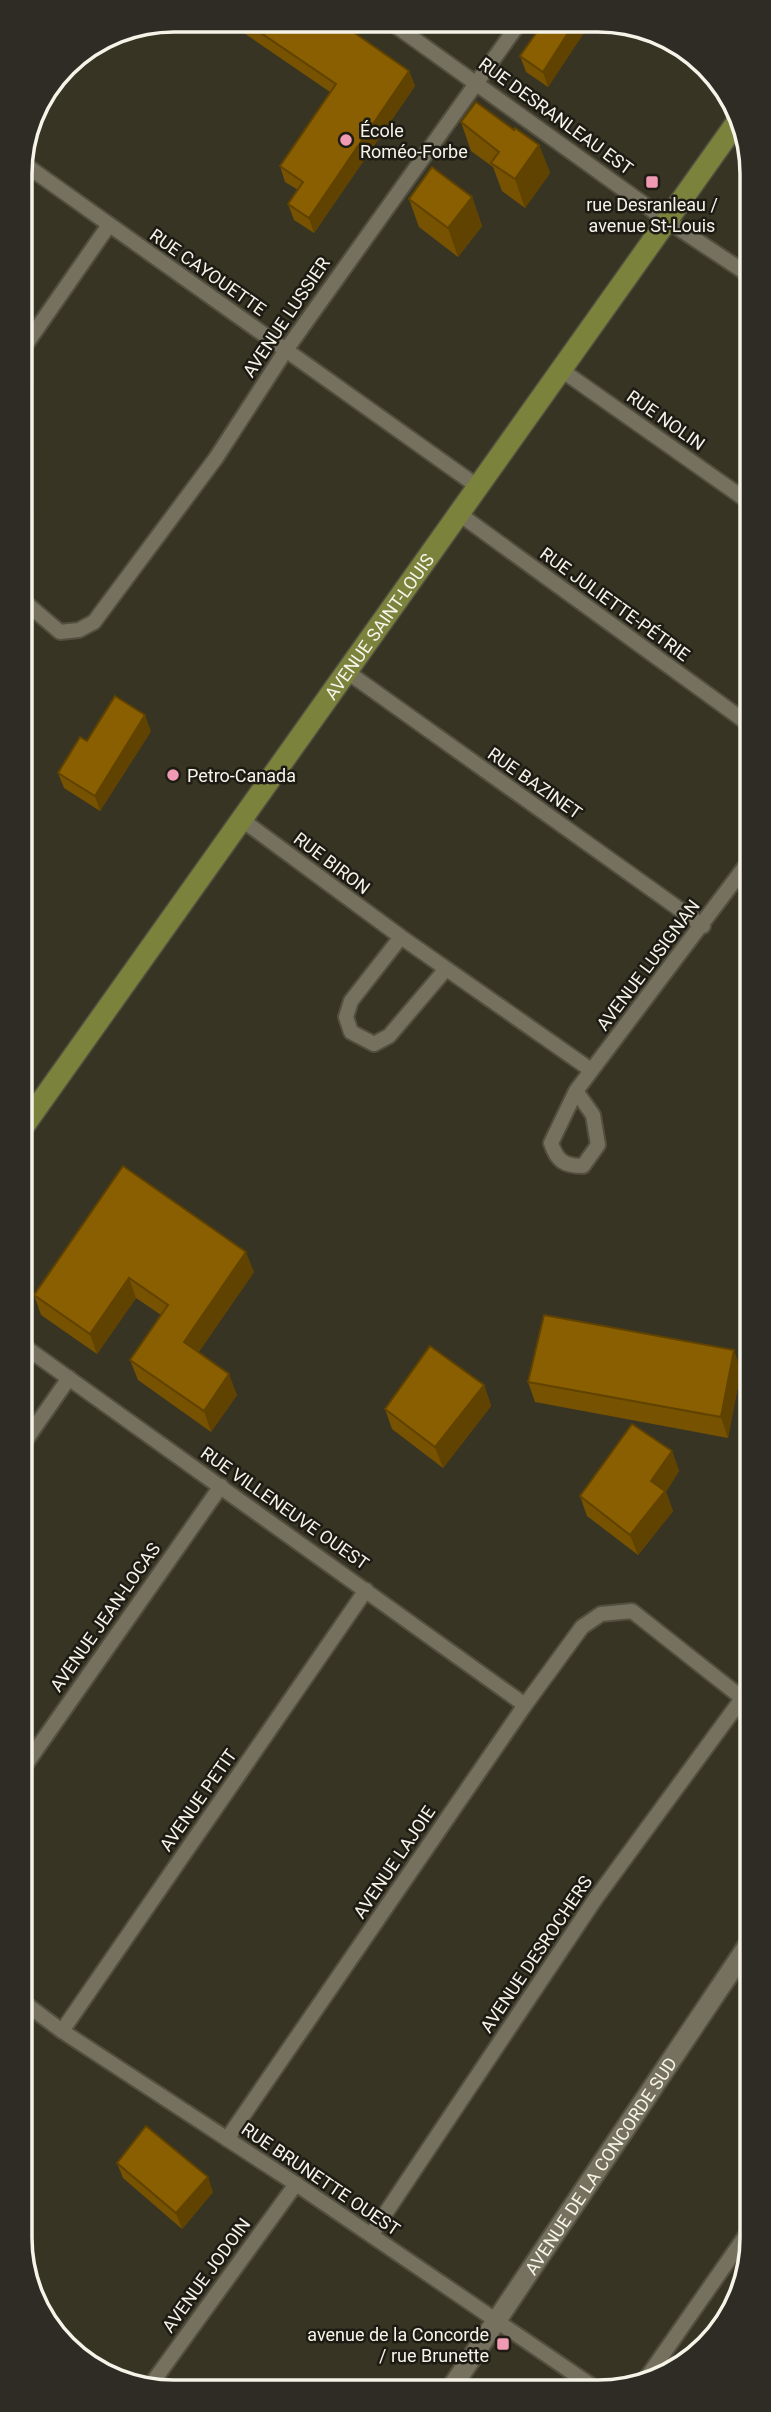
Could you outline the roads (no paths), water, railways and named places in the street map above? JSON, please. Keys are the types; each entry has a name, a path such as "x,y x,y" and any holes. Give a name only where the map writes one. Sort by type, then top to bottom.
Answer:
{"main road":[{"name":"AVENUE SAINT-LOUIS","path":"32,1114 732,129"}],"street":[{"name":"RUE DESRANLEAU EST","path":"405,32 666,220 740,269"},
{"name":"AVENUE LUSSIER","path":"32,608 60,632 79,630 94,622 216,457 286,350 512,32"},
{"name":"RUE CAYOUETTE","path":"32,170 477,486"},
{"path":"32,336 108,225"},
{"name":"RUE NOLIN","path":"560,369 740,496"},
{"name":"RUE JULIETTE-PÉTRIE","path":"458,513 740,718"},
{"name":"RUE BAZINET","path":"346,671 703,926"},
{"name":"RUE BIRON","path":"241,819 401,937 591,1070"},
{"name":"AVENUE LUSIGNAN","path":"576,1091 593,1115 598,1145 583,1166 568,1166 556,1158 551,1143 576,1091 740,875"},
{"path":"401,937 351,1001 346,1017 351,1032 374,1044 389,1036 446,969"},
{"name":"RUE VILLENEUVE OUEST","path":"32,1352 525,1705"},
{"path":"32,1431 69,1378"},
{"name":"AVENUE JEAN-LOCAS","path":"32,1756 220,1486"},
{"name":"AVENUE PETIT","path":"62,2031 366,1590"},
{"name":"AVENUE LAJOIE","path":"227,2139 525,1705 582,1628 601,1614 632,1611 739,1698"},
{"name":"AVENUE DESROCHERS","path":"371,2235 596,1898 739,1712"},
{"name":"AVENUE DE LA CONCORDE SUD","path":"457,2380 739,1959"},
{"name":"RUE BRUNETTE OUEST","path":"32,2008 62,2031 296,2183 583,2380"},
{"name":"AVENUE JODOIN","path":"155,2379 296,2183"},
{"path":"652,2369 739,2245"}],"place":[{"name":"École Roméo-Forbe","path":"346,140"},
{"name":"rue Desranleau / avenue St-Louis","path":"652,182"},
{"name":"Petro-Canada","path":"173,775"},
{"name":"avenue de la Concorde / rue Brunette","path":"503,2344"}]}
